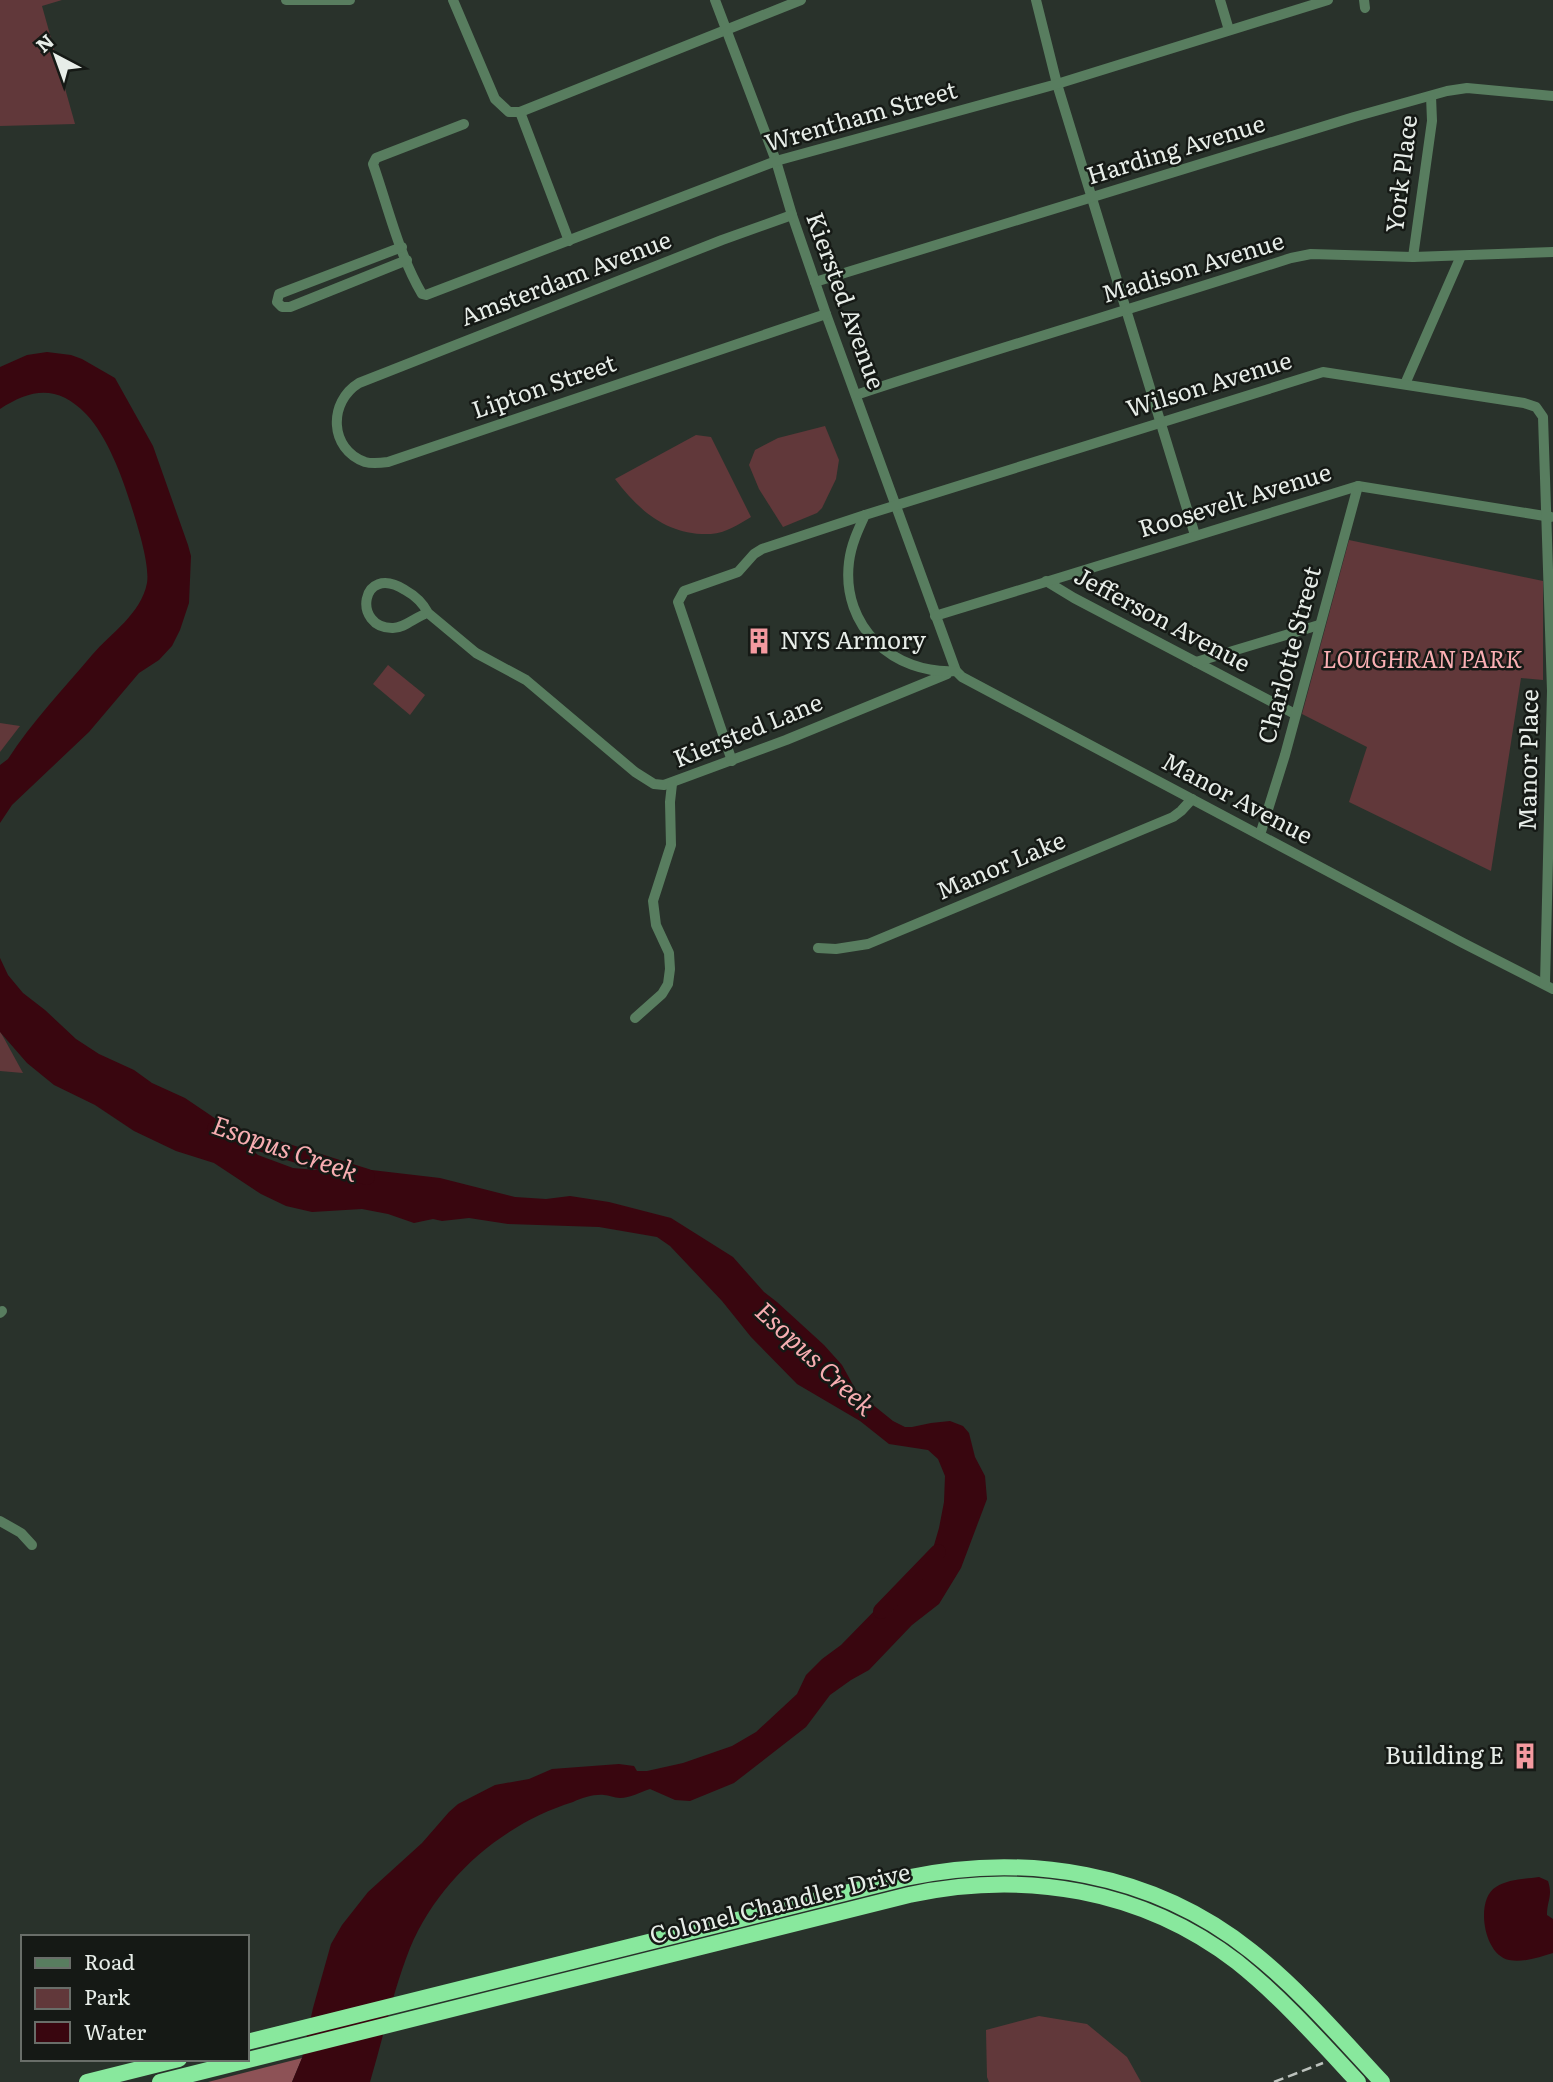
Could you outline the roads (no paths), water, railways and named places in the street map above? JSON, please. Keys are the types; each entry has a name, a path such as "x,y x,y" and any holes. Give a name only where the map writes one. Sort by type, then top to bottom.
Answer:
{"highway":[{"name":"Colonel Chandler Drive","path":"248,2042 914,1876 957,1869 1011,1866 1063,1870 1105,1879 1145,1891 1191,1912 1249,1950 1278,1975 1379,2079"},
{"name":"Colonel Chandler Drive","path":"248,2060 927,1891 975,1885 1019,1884 1061,1887 1108,1898 1154,1914 1183,1928 1238,1964 1317,2038 1358,2081"},
{"path":"87,2082 171,2061"},
{"name":"Colonel Chandler Drive","path":"160,2082 244,2061"}],"street":[{"path":"286,0 350,0"},
{"path":"453,0 495,99 509,112 520,112 801,0"},
{"name":"Kiersted Avenue","path":"715,0 776,161 826,314 935,616"},
{"path":"1036,0 1057,84 1195,535"},
{"path":"1220,0 1229,30"},
{"name":"Wrentham Street","path":"407,260 417,285 422,294 426,295 776,161 1057,84 1328,0"},
{"name":"Harding Avenue","path":"815,282 1354,117 1431,96 1467,88 1553,96"},
{"name":"York Place","path":"1413,257 1432,121 1431,96"},
{"path":"520,112 569,241"},
{"path":"402,247 279,294 277,302 282,307 290,307 407,260 373,164 375,159 464,124"},
{"name":"Amsterdam Avenue","path":"356,385 722,240 792,215"},
{"name":"Madison Avenue","path":"856,395 1291,258 1311,254 1413,257 1553,252"},
{"path":"1405,384 1461,256"},
{"name":"Lipton Street","path":"356,385 340,401 337,411 338,430 342,441 364,461 388,462 826,314"},
{"name":"Wilson Avenue","path":"732,761 678,602 684,591 738,572 762,548 895,504 1323,372 1524,403 1540,411"},
{"name":"Manor Place","path":"1540,411 1544,417 1550,517 1552,691 1549,987"},
{"name":"Roosevelt Avenue","path":"935,616 1357,486 1550,517"},
{"name":"Charlotte Street","path":"1260,835 1357,486"},
{"path":"865,515 855,539 848,576 856,613 866,631 880,647 908,664 936,672 956,671 935,616"},
{"name":"Jefferson Avenue","path":"1046,581 1295,714"},
{"path":"379,583 393,583 415,597 428,612 400,627 388,628 377,623 368,614 365,602 374,586 379,583"},
{"name":"Kiersted Lane","path":"428,612 476,653 526,680 635,772 654,784 672,784 956,671"},
{"path":"1196,662 1319,625"},
{"name":"Manor Avenue","path":"956,671 962,677 1549,987"},
{"path":"635,1018 662,994 668,984 669,953 656,925 653,901 671,845 672,784"},
{"name":"Manor Lake","path":"818,948 836,949 868,944 1173,817 1192,799"},
{"path":"0,1521 21,1533 32,1545"}],"water":[{"path":"47,352 82,359 115,378 153,446 188,545 191,556 189,603 172,646 159,660 139,673 89,732 12,805 0,823 0,765 8,759 92,655 132,614 147,583 147,565 134,513 113,457 94,423 76,405 55,394 23,397 0,409 0,367 27,355"},
{"path":"0,958 8,975 23,993 76,1039 99,1054 134,1070 152,1083 185,1098 216,1119 258,1155 293,1168 340,1172 363,1169 440,1178 515,1197 546,1199 570,1196 609,1202 671,1218 733,1257 764,1292 824,1345 842,1365 857,1392 893,1421 905,1427 950,1421 963,1426 969,1433 975,1457 985,1476 987,1499 961,1568 939,1604 912,1625 869,1670 830,1695 806,1727 734,1783 690,1801 675,1800 650,1789 624,1798 600,1795 584,1798 522,1824 476,1857 438,1899 410,1948 370,2082 292,2082 302,2058 331,1944 368,1892 422,1843 458,1804 495,1785 529,1779 552,1769 619,1764 634,1766 637,1771 647,1771 683,1763 732,1746 756,1732 797,1694 806,1675 822,1659 841,1645 882,1603 898,1596 922,1572 932,1552 939,1528 945,1476 938,1459 928,1450 889,1444 860,1421 797,1384 670,1246 657,1237 599,1227 508,1224 469,1218 442,1221 433,1219 414,1223 362,1209 312,1212 286,1206 261,1194 214,1163 176,1151 134,1131 95,1105 54,1085 27,1063 0,1032"},
{"path":"1539,1877 1548,1881 1549,1886 1547,1915 1553,1919 1553,1953 1526,1960 1509,1960 1500,1956 1488,1938 1484,1914 1489,1893 1506,1882"}],"waterway":[{"name":"Esopus Creek","path":"215,1129 367,1177"},
{"name":"Esopus Creek","path":"881,1611 938,1552"}],"railway":[{"path":"1274,2082 1323,2063"}],"place":[{"name":"NYS Armory","path":"759,641"},
{"name":"Building E","path":"1525,1756"}],"park label":[{"name":"LOUGHRAN PARK","path":"1422,660"}]}
